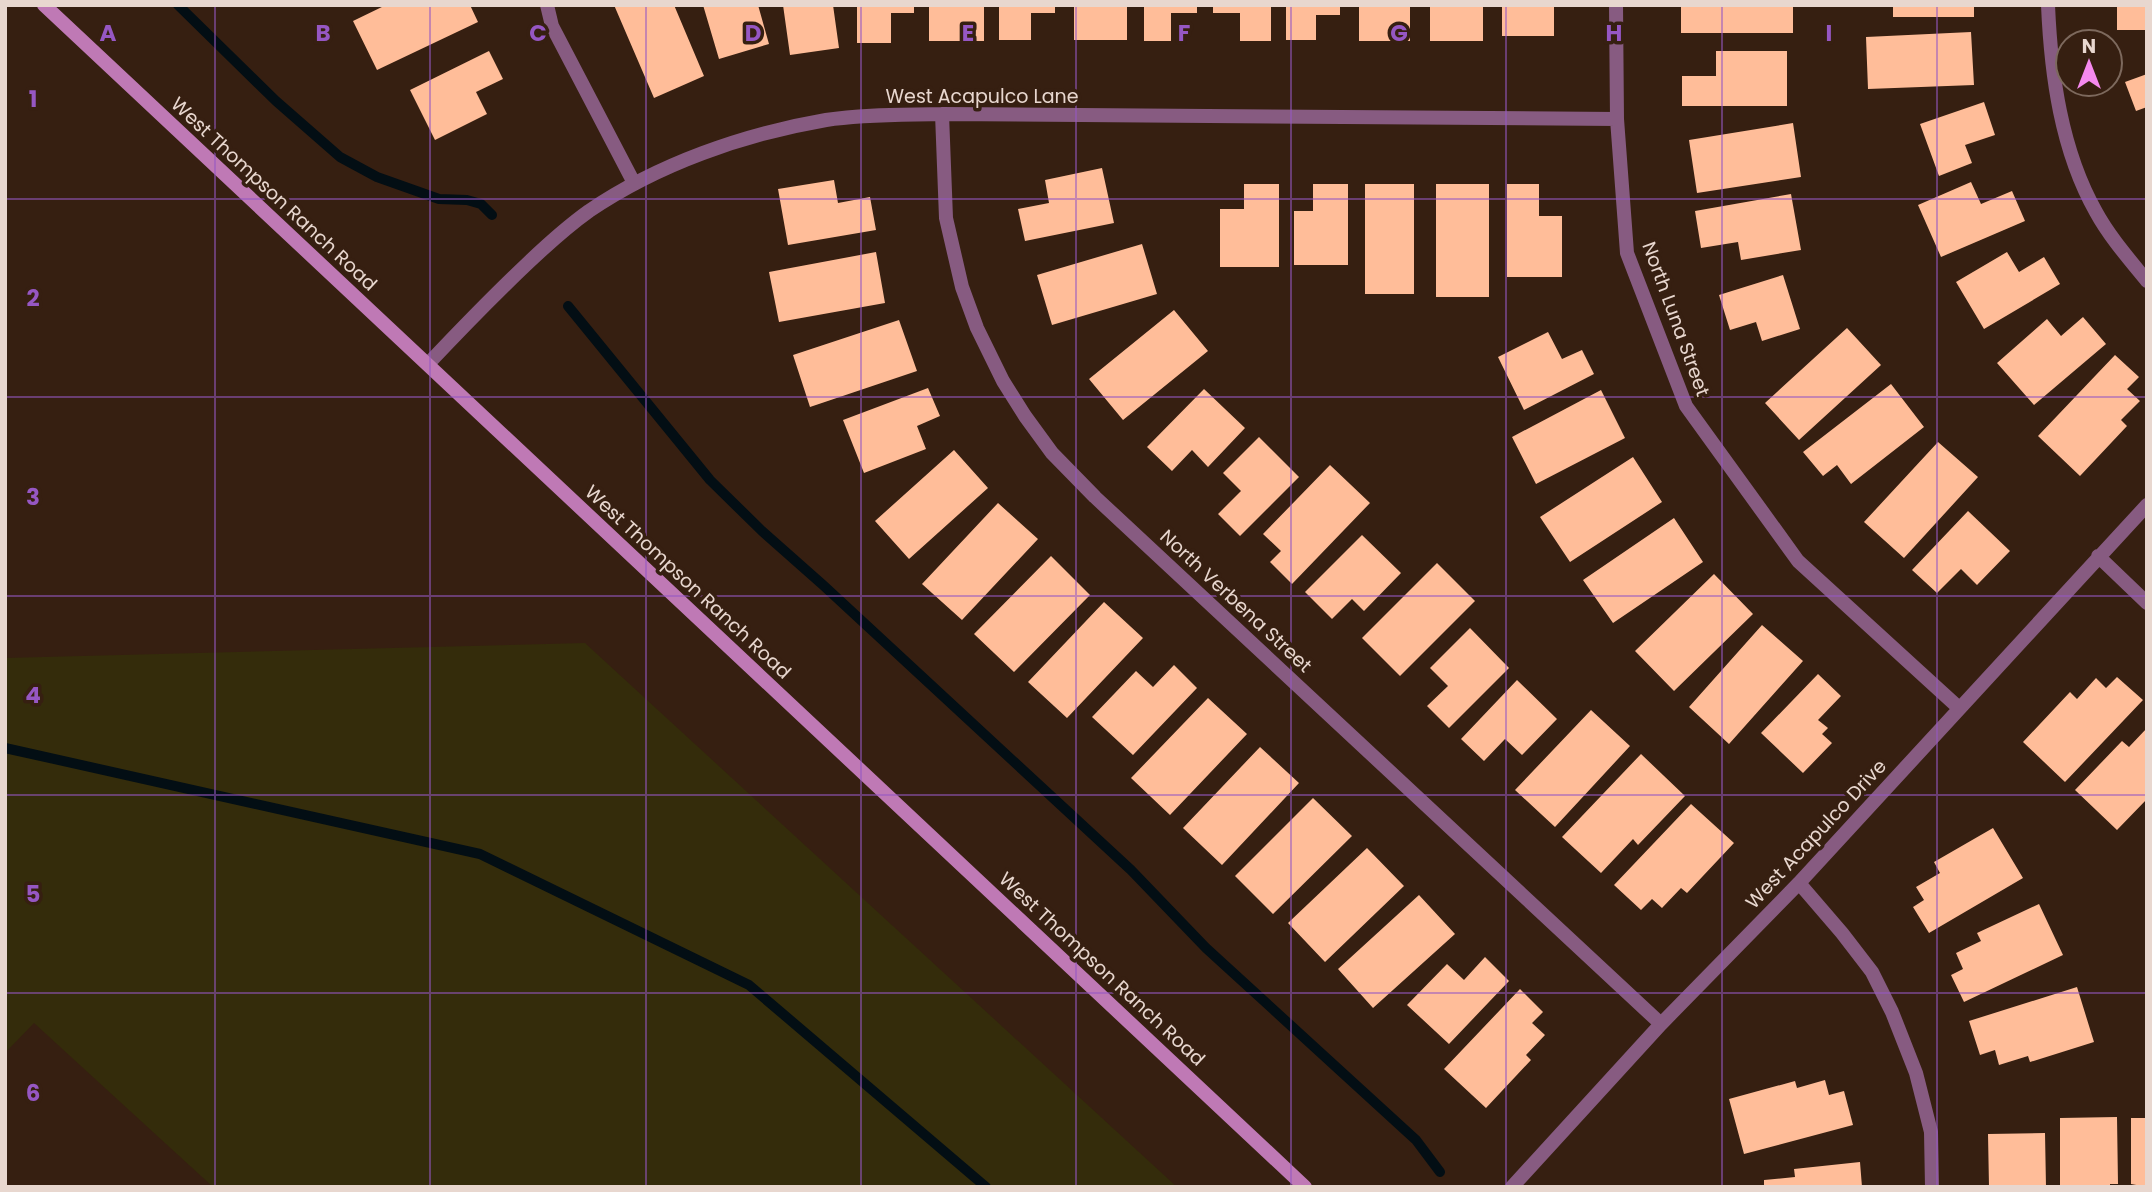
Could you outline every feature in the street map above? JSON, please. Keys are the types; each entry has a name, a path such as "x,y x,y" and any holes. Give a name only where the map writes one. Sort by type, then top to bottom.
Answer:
{"main road":[{"name":"West Thompson Ranch Road","path":"44,5 1305,1187"}],"street":[{"path":"547,5 552,26 634,183"},
{"name":"North Luna Street","path":"1616,5 1617,118 1627,253 1686,406 1798,561 1959,708"},
{"path":"2048,5 2050,43 2061,116 2075,162 2096,212 2147,281"},
{"name":"West Acapulco Lane","path":"428,364 485,303 557,237 589,211 634,183 720,147 827,120 942,114 1617,118"},
{"name":"North Verbena Street","path":"942,114 946,218 962,287 976,328 1003,381 1052,453 1115,515 1661,1024"},
{"name":"West Acapulco Drive","path":"1513,1187 1661,1024 1799,883 2147,505"},
{"path":"2098,556 2147,603"},
{"path":"1799,883 1872,972 1892,1012 1916,1073 1931,1132 1932,1187"}],"sand":[{"path":"585,643 1177,1187 213,1187 34,1023 5,1053 5,658"}],"building":[{"path":"386,5 470,5 478,22 377,70 353,21"},
{"path":"614,5 674,5 704,76 654,98"},
{"path":"703,5 758,5 769,44 719,59"},
{"path":"783,5 833,5 839,48 790,55"},
{"path":"857,5 914,5 914,13 891,13 891,43 857,43"},
{"path":"929,5 984,5 984,41 929,41"},
{"path":"999,5 1055,5 1055,13 1031,13 1031,40 999,40"},
{"path":"1074,5 1127,5 1127,40 1074,40"},
{"path":"1144,5 1197,5 1197,13 1171,13 1171,41 1144,41"},
{"path":"1213,5 1271,5 1271,41 1240,41 1240,13 1213,13"},
{"path":"1286,5 1340,5 1340,15 1316,15 1316,40 1286,40"},
{"path":"1359,5 1410,5 1410,41 1359,41"},
{"path":"1430,5 1483,5 1483,41 1430,41"},
{"path":"1502,5 1554,5 1554,36 1502,36"},
{"path":"1681,5 1793,5 1793,33 1681,33"},
{"path":"1893,5 1974,5 1974,17 1893,17"},
{"path":"2117,5 2147,5 2147,30 2117,28"},
{"path":"1971,32 1974,85 1868,89 1866,37"},
{"path":"489,51 503,79 476,92 487,114 435,140 410,90"},
{"path":"1716,51 1787,51 1787,106 1682,106 1682,76 1716,76"},
{"path":"2147,74 2147,107 2136,111 2125,82"},
{"path":"1984,102 1995,135 1965,145 1972,163 1939,176 1920,124"},
{"path":"1793,123 1801,177 1697,193 1689,140"},
{"path":"1102,168 1114,223 1025,241 1018,209 1049,203 1045,180"},
{"path":"834,180 838,203 870,197 876,230 788,245 778,189"},
{"path":"1971,182 1981,204 2012,191 2025,221 1941,257 1918,205"},
{"path":"1244,184 1279,184 1279,267 1220,267 1220,209 1244,209"},
{"path":"1313,184 1348,184 1348,265 1294,265 1294,211 1313,211"},
{"path":"1365,184 1414,184 1414,294 1365,294"},
{"path":"1436,184 1489,184 1489,297 1436,297"},
{"path":"1507,184 1539,184 1539,216 1562,216 1562,277 1507,277"},
{"path":"1791,194 1801,250 1741,260 1738,242 1701,248 1695,211"},
{"path":"1142,244 1157,294 1052,325 1037,275"},
{"path":"876,252 885,303 779,322 769,272"},
{"path":"2007,252 2019,272 2044,257 2060,284 1984,329 1956,282"},
{"path":"1783,275 1800,329 1762,341 1756,322 1730,330 1719,295"},
{"path":"1174,310 1208,351 1123,420 1089,379"},
{"path":"2083,317 2106,344 2034,405 1997,363 2047,319 2061,336"},
{"path":"899,320 917,371 810,407 793,355"},
{"path":"1847,328 1881,365 1799,440 1765,403"},
{"path":"1548,332 1562,359 1582,350 1594,374 1524,410 1498,357"},
{"path":"2115,355 2139,377 2127,389 2140,401 2121,420 2127,426 2080,476 2038,436"},
{"path":"1891,384 1924,427 1851,484 1837,465 1823,476 1803,452"},
{"path":"928,388 940,416 917,426 926,449 864,473 843,420"},
{"path":"1204,389 1245,428 1208,467 1192,450 1172,471 1147,447"},
{"path":"1601,390 1625,438 1536,484 1512,437"},
{"path":"1259,437 1299,477 1240,536 1218,514 1241,491 1223,473"},
{"path":"1938,442 1978,477 1904,558 1864,522"},
{"path":"954,450 988,488 909,559 875,521"},
{"path":"1633,457 1662,502 1570,562 1540,517"},
{"path":"1330,465 1370,503 1292,584 1270,562 1281,551 1263,534"},
{"path":"998,503 1038,539 962,620 922,584"},
{"path":"1968,511 2010,551 1977,585 1961,569 1937,593 1912,570"},
{"path":"1674,518 1703,562 1613,623 1583,580"},
{"path":"1362,535 1401,573 1364,611 1352,599 1332,619 1305,592"},
{"path":"1051,556 1090,595 1014,672 974,634"},
{"path":"1437,563 1475,601 1400,676 1362,638"},
{"path":"1714,574 1753,614 1674,691 1635,651"},
{"path":"1104,602 1143,638 1067,718 1028,682"},
{"path":"1762,625 1803,661 1729,744 1689,707"},
{"path":"1470,628 1509,668 1449,728 1427,706 1448,686 1430,668"},
{"path":"1174,665 1197,688 1133,755 1092,717 1136,671 1153,687"},
{"path":"1818,674 1841,696 1818,720 1828,728 1822,734 1832,743 1803,773 1761,733"},
{"path":"2117,677 2143,700 2065,782 2023,742 2070,692 2077,699 2096,678 2106,688"},
{"path":"1517,680 1557,719 1522,755 1505,739 1484,761 1461,739"},
{"path":"1208,698 1247,734 1170,815 1131,778"},
{"path":"1591,710 1630,746 1555,827 1515,790"},
{"path":"2147,728 2147,799 2117,830 2075,790 2122,741 2129,747"},
{"path":"1260,747 1299,783 1222,865 1183,828"},
{"path":"1641,754 1685,796 1638,845 1633,839 1601,873 1562,837"},
{"path":"1313,798 1352,836 1273,914 1235,876"},
{"path":"1691,804 1734,843 1687,893 1681,888 1662,908 1652,899 1641,910 1614,885"},
{"path":"1993,828 2023,878 1929,933 1913,907 1924,900 1916,887 1940,873 1934,862"},
{"path":"1367,848 1404,886 1325,962 1288,923"},
{"path":"1419,895 1455,934 1373,1008 1338,969"},
{"path":"2039,904 2063,955 1964,1002 1951,975 1963,969 1956,953 1981,941 1977,933"},
{"path":"1485,957 1509,981 1449,1044 1407,1005 1447,964 1464,980"},
{"path":"2077,987 2094,1042 2030,1062 2028,1056 1999,1065 1995,1050 1980,1055 1969,1021"},
{"path":"1520,989 1543,1012 1532,1023 1545,1035 1526,1055 1531,1060 1486,1108 1444,1069"},
{"path":"1825,1080 1829,1095 1844,1091 1853,1125 1744,1154 1729,1099 1795,1081 1797,1088"},
{"path":"2117,1117 2118,1184 2110,1184 2110,1187 2060,1187 2060,1118"},
{"path":"2131,1118 2147,1118 2147,1187 2131,1184"},
{"path":"2045,1133 2046,1187 1989,1187 1988,1134"},
{"path":"1860,1162 1862,1187 1764,1187 1764,1180 1795,1177 1794,1169"}],"waterway":[{"path":"178,5 276,101 340,157 377,177 439,199 467,200 481,204 492,215"},
{"path":"568,306 710,480 1131,870 1206,948 1416,1140 1440,1172"},
{"path":"5,748 480,854 749,985 986,1187"}]}
